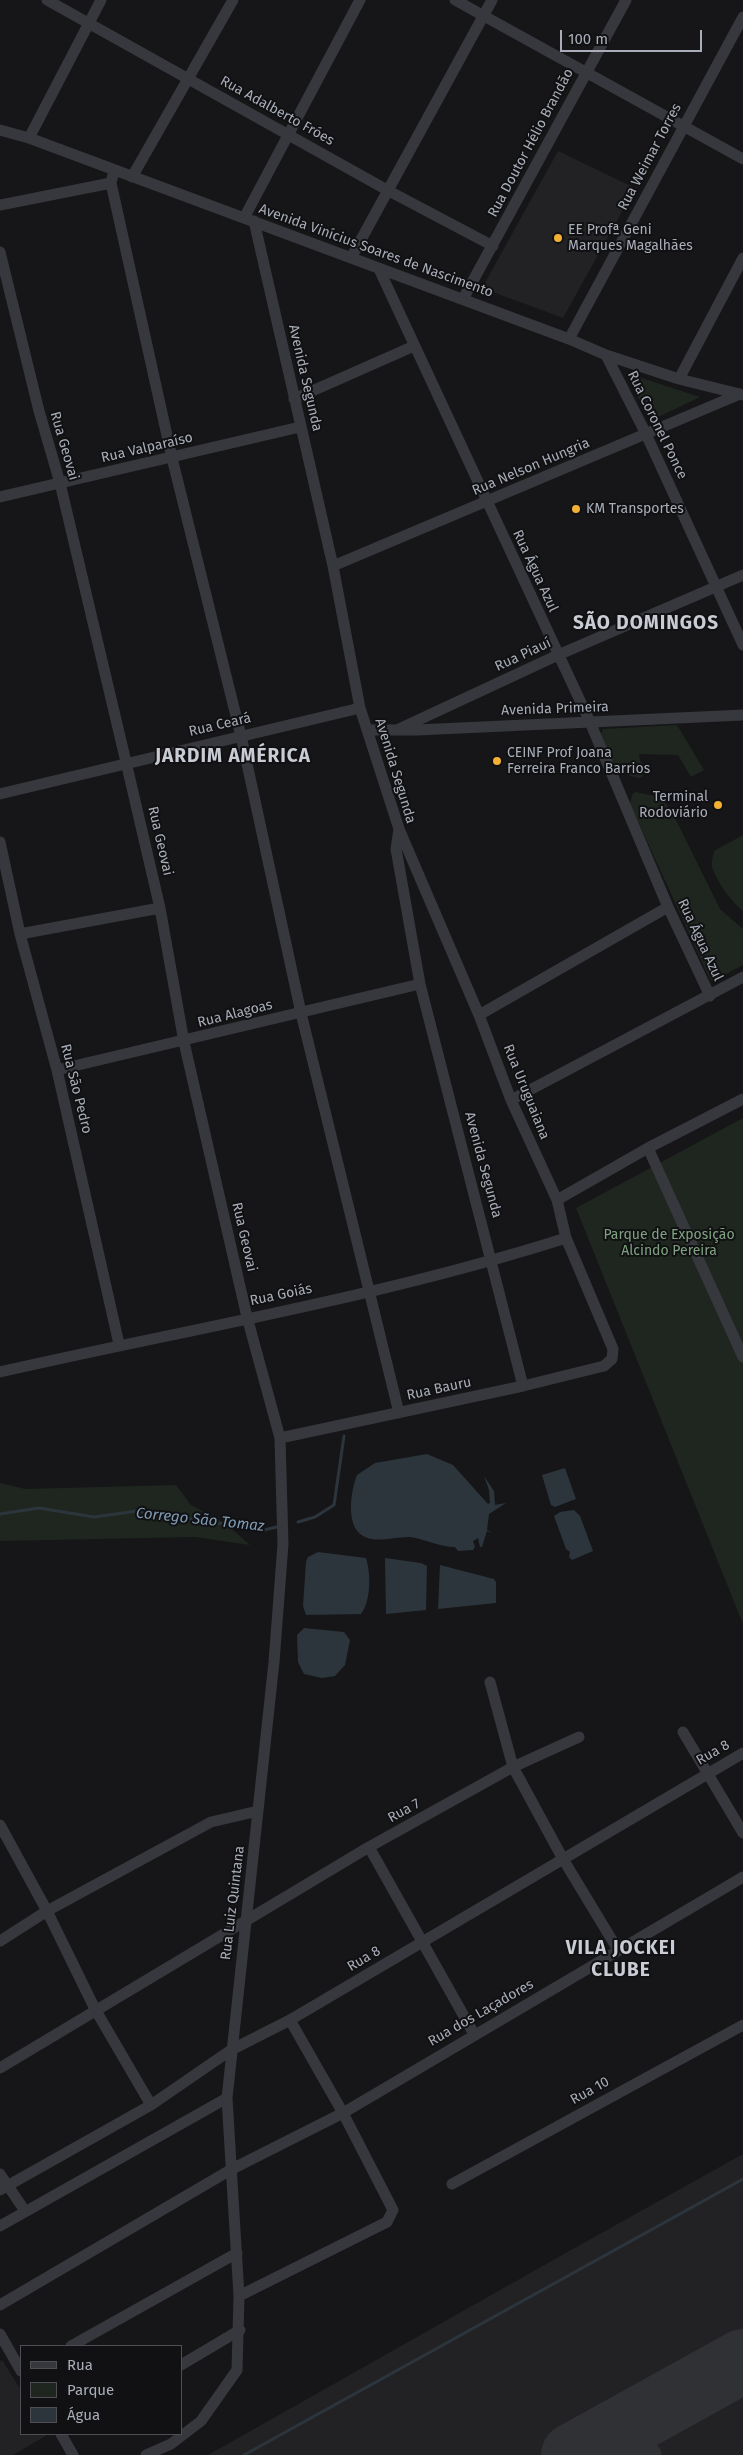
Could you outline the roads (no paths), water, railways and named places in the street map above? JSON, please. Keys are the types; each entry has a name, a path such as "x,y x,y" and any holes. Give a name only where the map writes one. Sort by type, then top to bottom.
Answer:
{"street":[{"name":"Rua Adalberto Fróes","path":"47,0 286,135 493,246"},
{"path":"29,138 101,0"},
{"path":"132,177 233,0"},
{"path":"249,220 286,135 360,0"},
{"path":"455,0 743,159"},
{"path":"351,258 492,0"},
{"name":"Rua Doutor Hélio Brandão","path":"463,299 626,0"},
{"name":"Rua Weimar Torres","path":"569,338 743,17"},
{"name":"Avenida Vinícius Soares de Nascimento","path":"0,130 29,138 112,177 132,177 569,338 606,355 679,379 741,395"},
{"path":"0,205 112,177 172,458 241,736 302,1013 368,1292 399,1413"},
{"name":"Avenida Segunda","path":"249,220 333,566 360,708 400,829 396,849 420,984 523,1386"},
{"name":"Rua Geovai","path":"0,252 39,411 60,483 126,762 160,908 184,1042 247,1317 280,1438"},
{"path":"679,379 743,258"},
{"name":"Rua Água Azul","path":"379,269 486,503 590,722 668,908 710,996"},
{"path":"294,399 414,346"},
{"name":"Rua Coronel Ponce","path":"606,355 646,434 743,645"},
{"name":"Rua Nelson Hungria","path":"333,566 741,395"},
{"name":"Rua Valparaíso","path":"0,497 300,427"},
{"name":"Rua Piauí","path":"399,729 558,655 743,575"},
{"name":"Rua Ceará","path":"0,794 126,762 360,708"},
{"name":"Avenida Primeira","path":"368,730 417,730 743,715"},
{"name":"Rua Uruguaiana","path":"400,829 480,1014 511,1100 557,1200 566,1238 613,1349 612,1359 604,1366"},
{"name":"Rua São Pedro","path":"0,842 20,934 57,1070 120,1344"},
{"path":"20,934 160,908"},
{"path":"480,1014 668,908"},
{"path":"511,1100 743,977"},
{"name":"Rua Alagoas","path":"57,1070 184,1042 420,984"},
{"path":"557,1200 648,1148 743,1099"},
{"path":"648,1148 743,1357"},
{"name":"Rua Goiás","path":"0,1372 120,1344 368,1292 492,1261 566,1238"},
{"name":"Rua Bauru","path":"280,1438 523,1386 604,1366"},
{"name":"Rua Luiz Quintana","path":"146,2455 171,2444 201,2421 237,2370 240,2330 239,2296 227,2098 230,2050 247,1918 258,1811 283,1544 280,1438"},
{"path":"490,1682 513,1767 563,1858 618,1950"},
{"path":"683,1732 743,1833"},
{"name":"Rua 7","path":"0,2068 95,2009 369,1847 513,1767 579,1737"},
{"name":"Rua 8","path":"3,2188 151,2105 230,2050 290,2020 743,1753"},
{"path":"0,1941 47,1911 211,1822 258,1811"},
{"path":"0,1825 47,1911 95,2009 151,2105"},
{"path":"369,1847 474,2034"},
{"name":"Rua dos Laçadores","path":"0,2305 232,2169 343,2113 743,1877"},
{"path":"239,2296 387,2222 394,2210 343,2113 290,2020"},
{"name":"Rua 10","path":"452,2184 743,2025"},
{"path":"0,2226 227,2098"},
{"path":"0,2174 3,2188 25,2211"},
{"path":"73,2345 237,2254"},
{"path":"182,2364 240,2330"},
{"path":"0,2334 5,2354 20,2370"},
{"path":"64,2435 73,2455"}],"water":[{"path":"427,1454 453,1465 488,1504 490,1503 489,1490 484,1476 494,1491 495,1505 506,1503 489,1514 487,1530 493,1533 487,1531 482,1547 480,1547 478,1538 473,1541 475,1547 473,1550 458,1551 455,1547 443,1546 410,1537 380,1540 368,1538 357,1531 351,1507 357,1475 375,1463"},
{"path":"565,1468 576,1499 555,1507 551,1505 542,1475"},
{"path":"574,1510 580,1516 593,1551 572,1560 569,1557 570,1552 566,1549 554,1516 560,1512"},
{"path":"318,1552 366,1558 369,1572 369,1587 367,1602 361,1614 306,1615 303,1606 306,1562 308,1557"},
{"path":"385,1558 421,1563 427,1566 426,1610 386,1614"},
{"path":"440,1565 494,1579 496,1582 496,1603 438,1609"},
{"path":"304,1628 344,1632 350,1640 345,1665 335,1676 322,1678 304,1674 298,1662 297,1635"}],"waterway":[{"name":"Corrego São Tomaz","path":"298,1522 315,1517 334,1505 344,1436"},
{"name":"Corrego São Tomaz","path":"0,1514 39,1508 94,1517 137,1511 264,1530 281,1526"},
{"path":"244,2455 743,2179"}],"place":[{"name":"EE Profª Geni Marques Magalhães","path":"558,238"},
{"name":"KM Transportes","path":"576,509"},
{"name":"CEINF Prof Joana Ferreira Franco Barrios","path":"497,761"},
{"name":"Terminal Rodoviário","path":"718,805"}],"district":[{"name":"SÃO DOMINGOS","path":"646,624"},
{"name":"JARDIM AMÉRICA","path":"233,757"},
{"name":"VILA JOCKEI CLUBE","path":"621,1960"}],"park label":[{"name":"Parque de Exposição Alcindo Pereira","path":"669,1244"}]}
